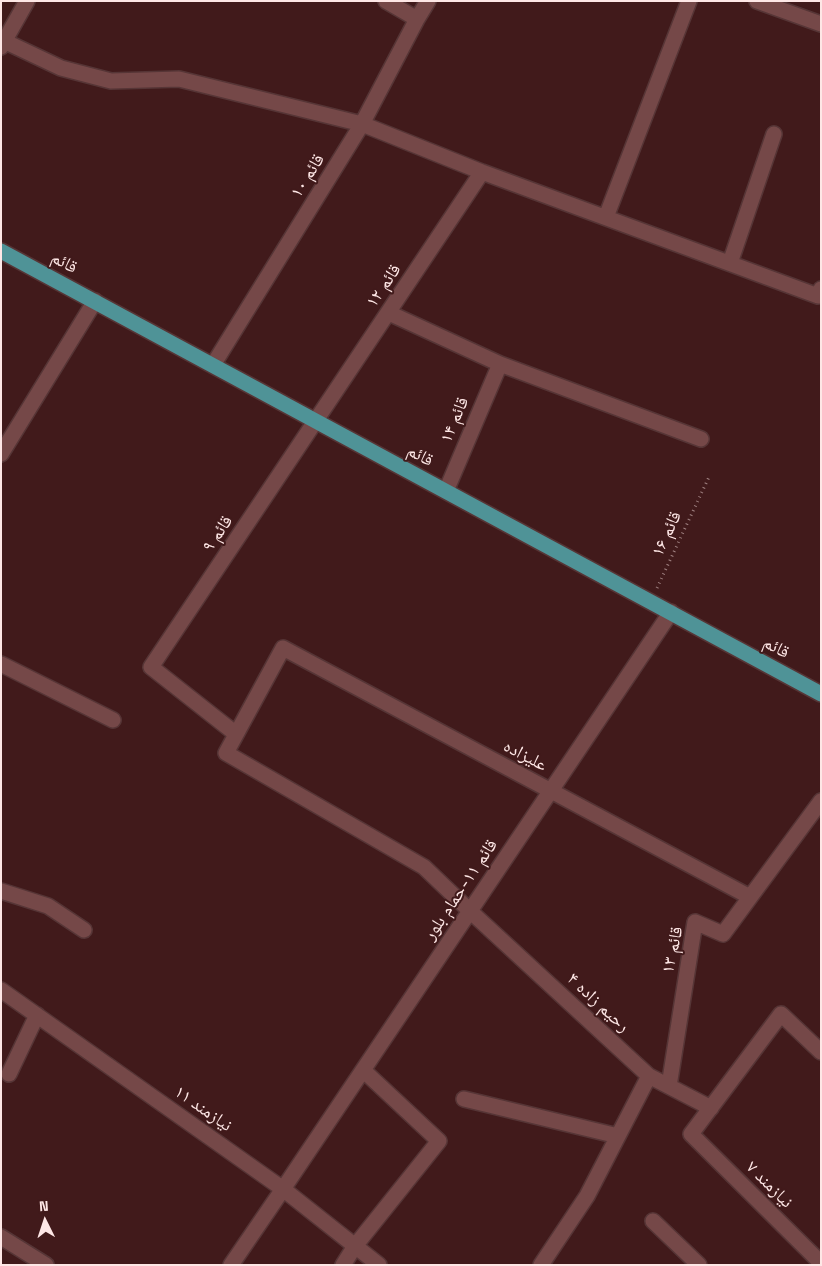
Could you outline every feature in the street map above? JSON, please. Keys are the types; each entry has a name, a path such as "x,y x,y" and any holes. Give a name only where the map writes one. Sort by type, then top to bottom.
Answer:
{"main road":[{"name":"قائم","path":"1,251 821,694"}],"street":[{"path":"28,1 3,44 61,68 112,81 179,79 362,124 482,172 818,296 821,289"},
{"path":"386,1 417,19"},
{"name":"قائم ۱۰","path":"213,365 362,124 428,1"},
{"path":"606,217 688,1"},
{"path":"757,1 821,24"},
{"path":"730,264 774,134"},
{"name":"قائم ۱۲","path":"316,421 482,172"},
{"path":"1,454 95,301"},
{"path":"388,313 500,364 702,439"},
{"name":"قائم ۱۴","path":"446,491 500,364"},
{"name":"قائم ۹","path":"236,734 151,668 316,421"},
{"name":"قائم ۱۱-حمام بلور","path":"231,1265 671,612"},
{"name":"علیزاده","path":"236,734 283,648 750,897"},
{"path":"1,664 113,720"},
{"name":"رحیم زاده ۴","path":"236,734 226,753 424,867 649,1076 711,1108"},
{"name":"قائم ۱۳","path":"669,1086 695,922 723,934 821,800"},
{"path":"1,891 48,906 84,930"},
{"name":"نیازمند ۱۱","path":"1,990 283,1189 378,1265"},
{"path":"711,1108 781,1014 821,1052"},
{"path":"9,1074 37,1015"},
{"path":"343,1265 354,1246 439,1141 363,1070"},
{"path":"541,1265 588,1196 649,1076"},
{"path":"464,1098 618,1136"},
{"name":"نیازمند ۷","path":"711,1108 691,1134 821,1263"},
{"path":"653,1221 699,1265"},
{"path":"1,1237 46,1265"}],"path":[{"name":"قائم ۱۶","path":"651,602 709,477"}]}
